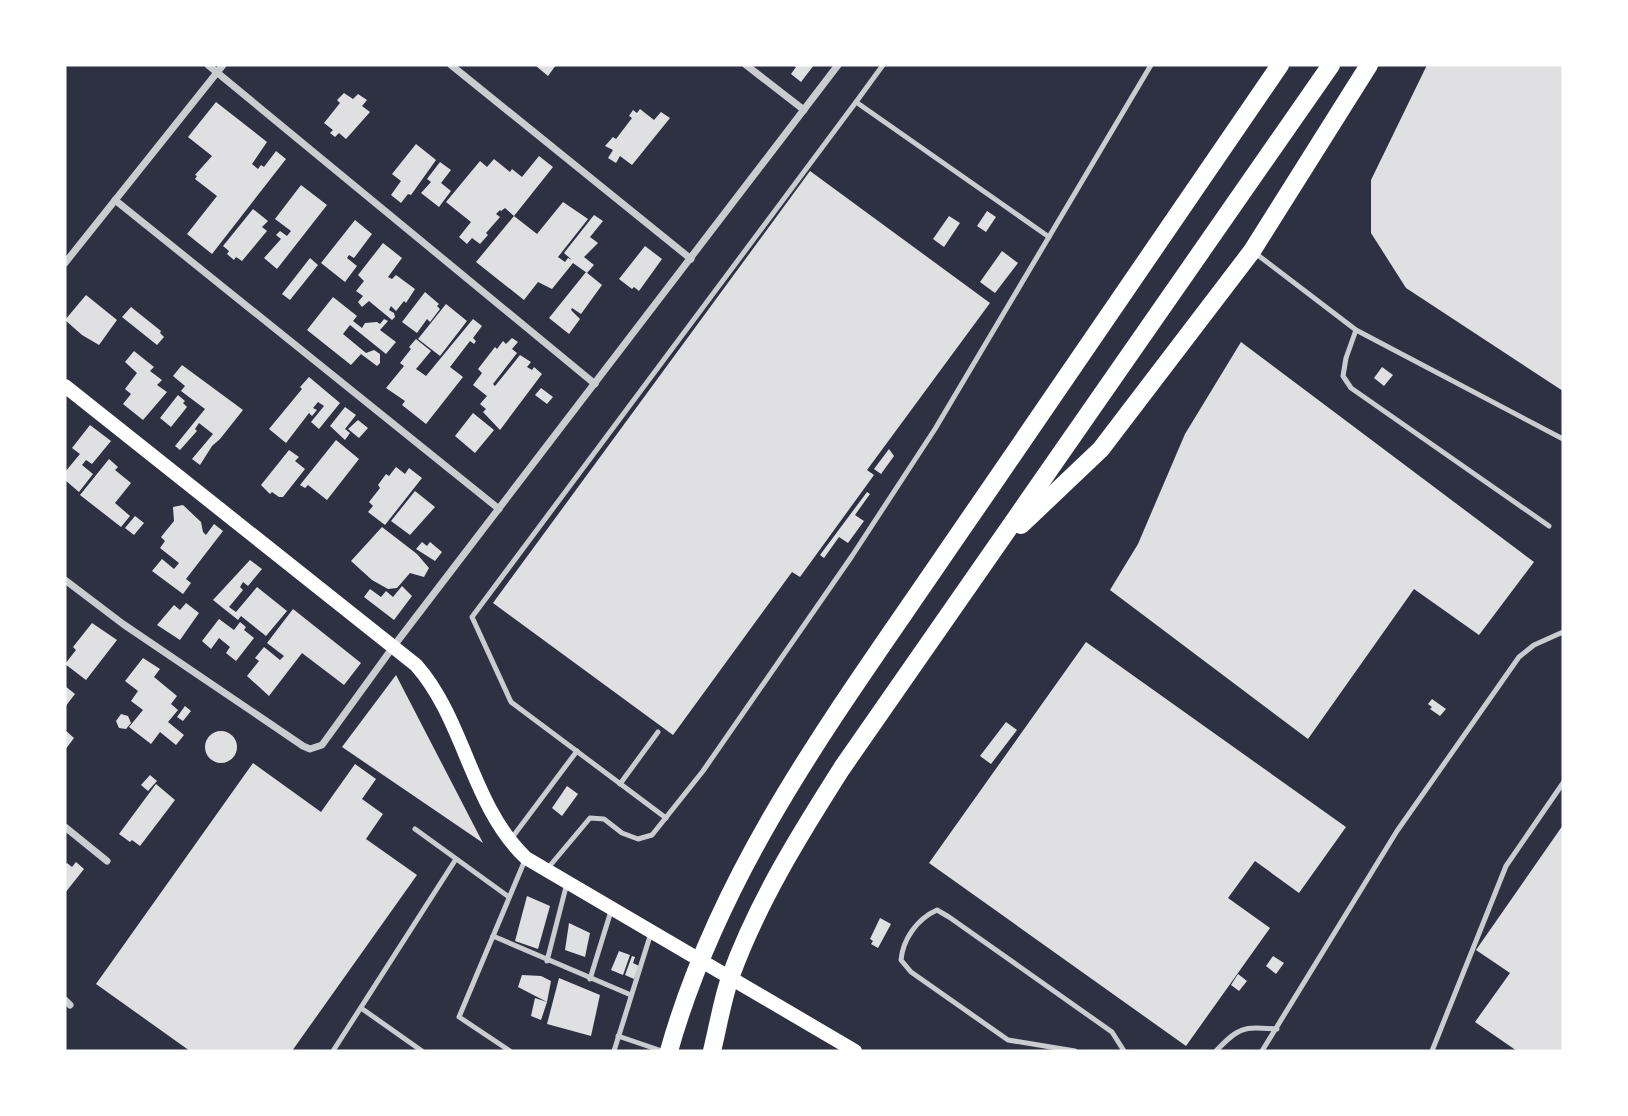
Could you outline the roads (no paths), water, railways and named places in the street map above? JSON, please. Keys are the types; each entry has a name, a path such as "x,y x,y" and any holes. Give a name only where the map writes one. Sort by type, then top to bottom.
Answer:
{"main road":[{"path":"669,1051 680,1010 698,961 723,906 761,834 814,748 1280,65"},
{"path":"712,1051 730,978 761,908 786,860 842,768 1331,65"},
{"path":"995,549 1101,449 1252,251 1369,65"},
{"path":"65,386 416,664 449,717 509,842 526,858 855,1051"}],"street":[{"path":"208,65 595,384"},
{"path":"65,263 223,65"},
{"path":"451,65 691,259"},
{"path":"746,65 804,110"},
{"path":"65,580 122,624 303,746 310,749 323,745 393,648 838,65"},
{"path":"115,200 499,509"},
{"path":"65,827 107,861"}],"lane":[{"path":"666,818 511,702 472,617 883,65"},
{"path":"546,871 590,818 604,819 622,833 638,839 652,835 704,771 852,556 935,429 1151,65"},
{"path":"856,102 1049,237"},
{"path":"1252,251 1356,330 1563,439"},
{"path":"1356,330 1342,376 1351,388 1549,526"},
{"path":"1262,1051 1396,831 1519,657 1534,645 1563,632"},
{"path":"620,784 658,732"},
{"path":"509,842 577,751"},
{"path":"1432,1051 1506,866 1563,783"},
{"path":"415,830 509,897"},
{"path":"510,1051 459,1017 526,858"},
{"path":"333,1051 456,859"},
{"path":"547,961 566,883"},
{"path":"590,979 611,909"},
{"path":"1074,1051 1008,1040 911,972 901,960 902,946 924,916 937,910 949,917 1112,1032 1124,1051"},
{"path":"614,1051 651,933"},
{"path":"493,936 631,995"},
{"path":"361,1008 422,1051"},
{"path":"1216,1051 1232,1034 1248,1027 1277,1029"},
{"path":"618,1036 662,1051"}]}
